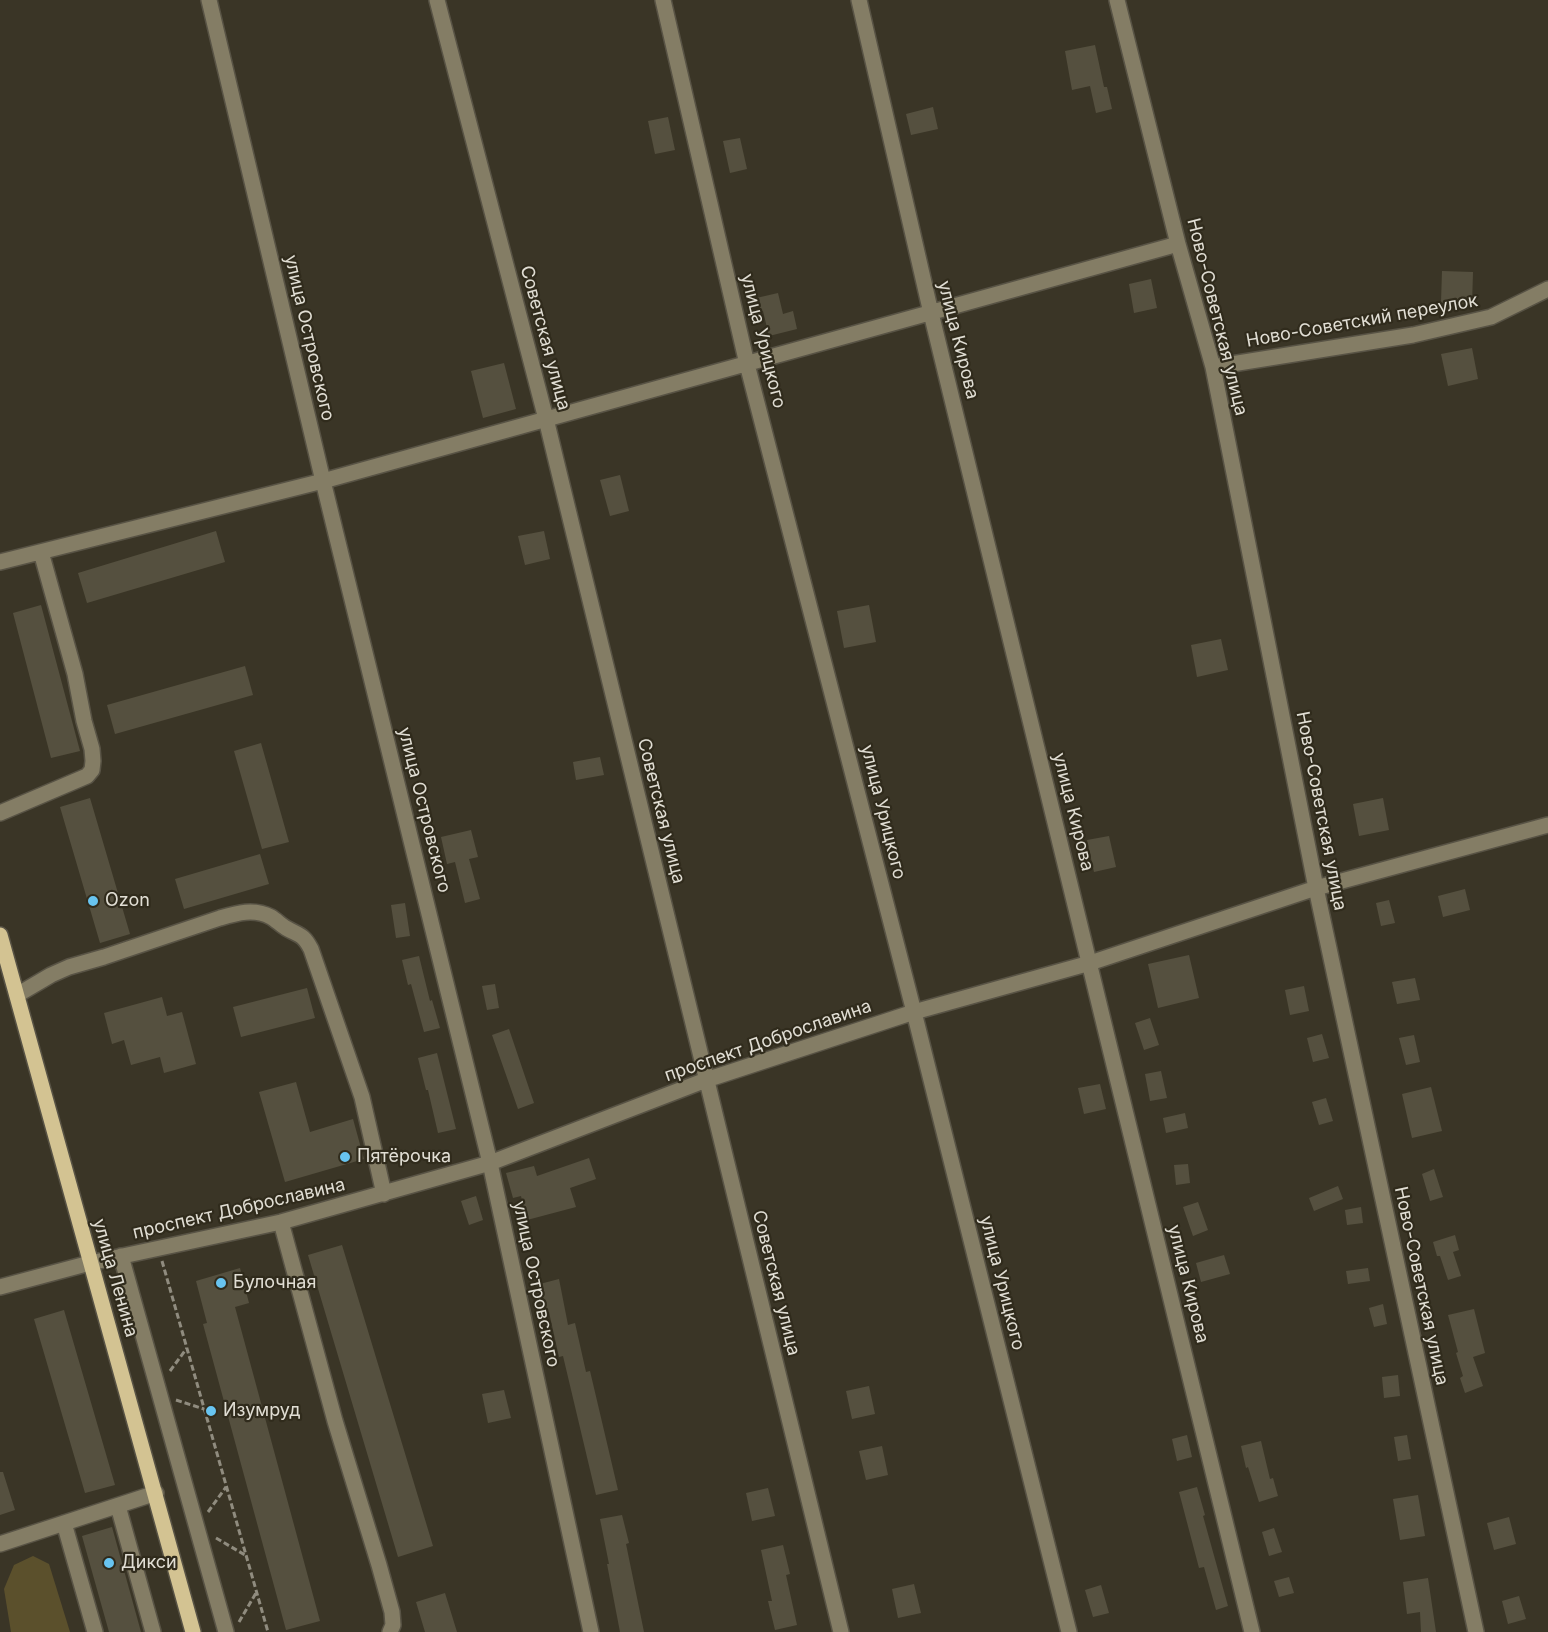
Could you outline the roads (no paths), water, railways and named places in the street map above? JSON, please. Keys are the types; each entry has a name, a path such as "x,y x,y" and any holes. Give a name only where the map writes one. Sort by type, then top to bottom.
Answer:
{"main road":[{"name":"улица Ленина","path":"0,935 193,1632"}],"street":[{"name":"улица Островского","path":"209,0 323,481 490,1163 591,1632"},
{"name":"Советская улица","path":"437,0 546,419 841,1632"},
{"name":"улица Урицкого","path":"663,0 747,363 914,1012 1069,1632"},
{"name":"улица Кирова","path":"859,0 931,313 1252,1632"},
{"name":"Ново-Советская улица","path":"1117,0 1178,244 1213,367 1316,888 1476,1632"},
{"path":"0,562 323,481 1178,244"},
{"name":"Ново-Советский переулок","path":"1213,367 1413,335 1491,317 1548,289"},
{"path":"0,813 87,776 92,770 92,749 75,674 41,552"},
{"name":"проспект Доброславина","path":"0,1287 90,1263 281,1222 490,1163 706,1080 914,1012 1090,963 1316,888 1548,825"},
{"path":"16,995 69,967 238,912 255,911 270,917 305,938 311,949 362,1097 384,1194"},
{"path":"281,1222 335,1421 392,1612 393,1625 390,1632"},
{"path":"121,1256 197,1527 233,1627"},
{"path":"0,1544 156,1493"},
{"path":"117,1506 153,1632"},
{"path":"64,1523 95,1632"}],"place":[{"name":"Ozon","path":"93,901"},
{"name":"Пятёрочка","path":"345,1157"},
{"name":"Булочная","path":"221,1283"},
{"name":"Изумруд","path":"211,1411"},
{"name":"Дикси","path":"109,1563"}]}
